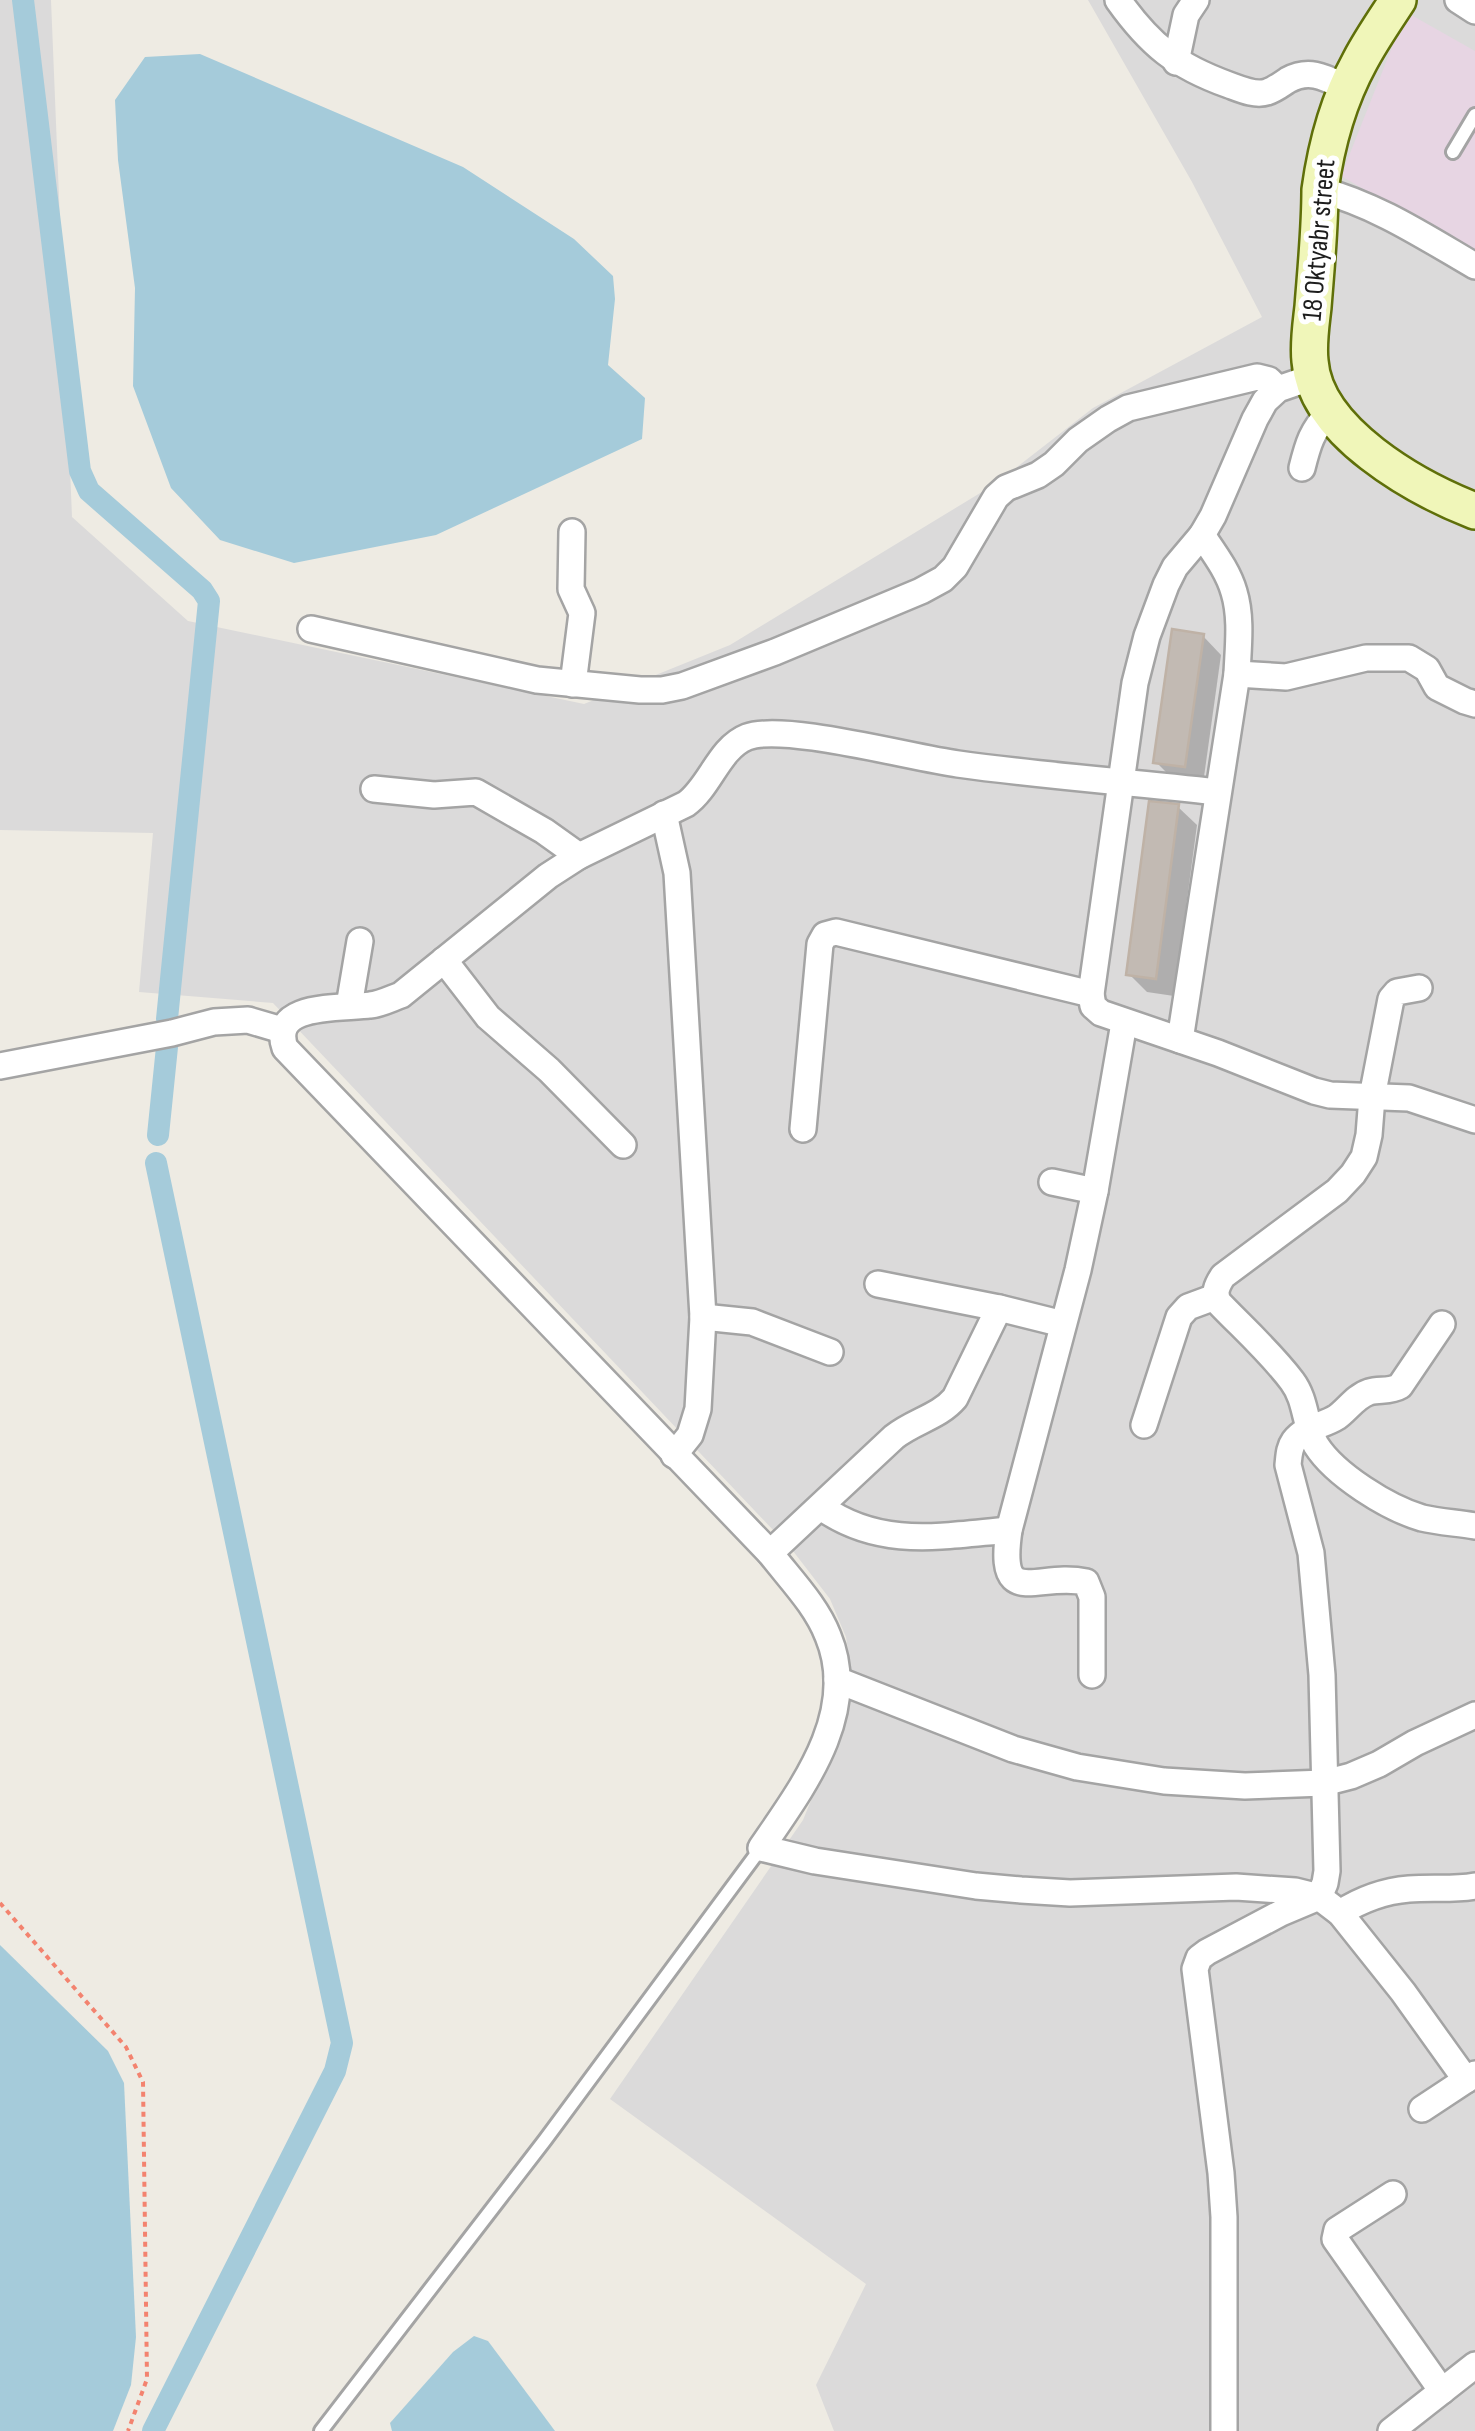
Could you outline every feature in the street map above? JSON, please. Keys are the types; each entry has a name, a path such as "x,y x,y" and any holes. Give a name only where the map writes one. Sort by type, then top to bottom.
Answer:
{"street":[{"path":"1118,0 1156,47 1206,77 1267,92 1295,76 1319,74 1347,88"},
{"path":"1176,62 1186,15 1196,0"},
{"name":"18 Oktyabr street","path":"1313,377 1310,338 1320,190 1332,129 1347,88 1398,0"},
{"path":"1458,0 1475,11"},
{"path":"1320,190 1380,211 1475,266"},
{"path":"1475,511 1426,489 1358,441 1329,412 1313,377 1278,389 1266,401 1242,444 1222,498 1202,534 1175,567 1147,636 1135,683 1091,994 1093,1006 1101,1014 1314,1091 1422,1101 1475,1120"},
{"path":"311,629 537,680 640,690 682,686 830,629 943,579 955,566 996,497 1006,488 1038,475 1078,440 1128,408 1257,378 1268,380 1278,389"},
{"path":"1302,468 1309,438 1329,412"},
{"path":"572,532 571,589 582,613 573,684"},
{"path":"1180,1040 1237,674 1236,596 1202,534"},
{"path":"1237,674 1286,677 1366,658 1409,658 1427,668 1438,687 1475,704"},
{"path":"282,1030 294,1015 383,1002 400,994 512,903 578,856 694,798 730,748 753,735 811,737 960,765 1217,792"},
{"path":"374,789 434,795 476,792 544,831 578,856"},
{"path":"664,814 677,872 703,1318 698,1409 690,1435 674,1455"},
{"path":"803,1129 820,944 826,935 836,932 1091,994"},
{"path":"349,1006 360,940"},
{"path":"444,960 488,1016 623,1144"},
{"path":"1419,988 1397,992 1391,1000 1372,1097 1370,1135 1364,1157 1353,1174 1223,1276 1217,1284 1216,1297 1291,1379 1302,1396 1316,1445 1341,1472 1421,1517 1475,1526"},
{"path":"0,1066 214,1022 248,1020 282,1030"},
{"path":"1092,1675 1092,1597 1086,1582 1023,1584 1007,1570 1006,1550 1078,1270 1124,1023"},
{"path":"282,1030 286,1048 770,1554 810,1604 828,1636 837,1680 830,1727 807,1780 761,1848 815,1861 1021,1890 1236,1887 1295,1890 1319,1896 1340,1913 1470,2077 1422,2109"},
{"path":"1052,1182 1094,1191"},
{"path":"878,1284 1063,1324"},
{"path":"1144,1425 1179,1316 1188,1306 1216,1297"},
{"path":"770,1554 906,1427 945,1409 955,1398 999,1308"},
{"path":"703,1318 752,1322 830,1352"},
{"path":"1224,2431 1224,2216 1194,1969 1207,1952 1319,1896 1327,1871 1322,1675 1311,1553 1288,1464 1290,1450 1295,1438 1332,1421 1360,1396 1400,1386 1442,1324"},
{"path":"821,1508 857,1529 896,1537 1009,1530"},
{"path":"837,1680 1013,1749 1077,1767 1164,1781 1245,1786 1324,1783 1351,1776 1475,1716"},
{"path":"1340,1913 1379,1894 1475,1886"},
{"path":"1393,2194 1337,2230 1335,2239 1442,2392"},
{"path":"1392,2431 1475,2365"}],"lane":[{"path":"1453,152 1475,115"},
{"path":"321,2431 545,2140 761,1848"}],"path":[{"path":"0,1903 126,2047 142,2082 147,2379 128,2431"}],"shaded area":[{"path":"0,0 51,0 72,517 188,621 584,704 730,645 995,484 1093,408 1262,317 1192,182 1088,0 1475,0 1475,2431 834,2431 816,2385 866,2284 610,2099 803,1820 845,1717 850,1664 846,1637 830,1599 793,1551 273,1003 139,992 153,833 0,830"},
{"path":"1406,12 1475,51 1475,254 1341,176"}],"water":[{"path":"200,54 463,167 574,239 613,276 615,299 608,365 645,398 642,439 436,535 294,563 220,540 171,488 133,386 135,288 118,160 115,100 145,57"},
{"path":"0,1945 108,2051 124,2083 136,2337 131,2385 113,2431 0,2431"},
{"path":"474,2336 488,2341 555,2431 392,2431 390,2423 453,2352"}],"building":[{"path":"1172,629 1204,634 1185,767 1153,763"},
{"path":"1149,801 1179,804 1156,979 1126,975"}],"waterway":[{"path":"23,0 80,471 89,491 202,590 209,601 167,1019"},
{"path":"158,1135 167,1047"},
{"path":"153,2431 335,2071 342,2043 156,1163"}]}
